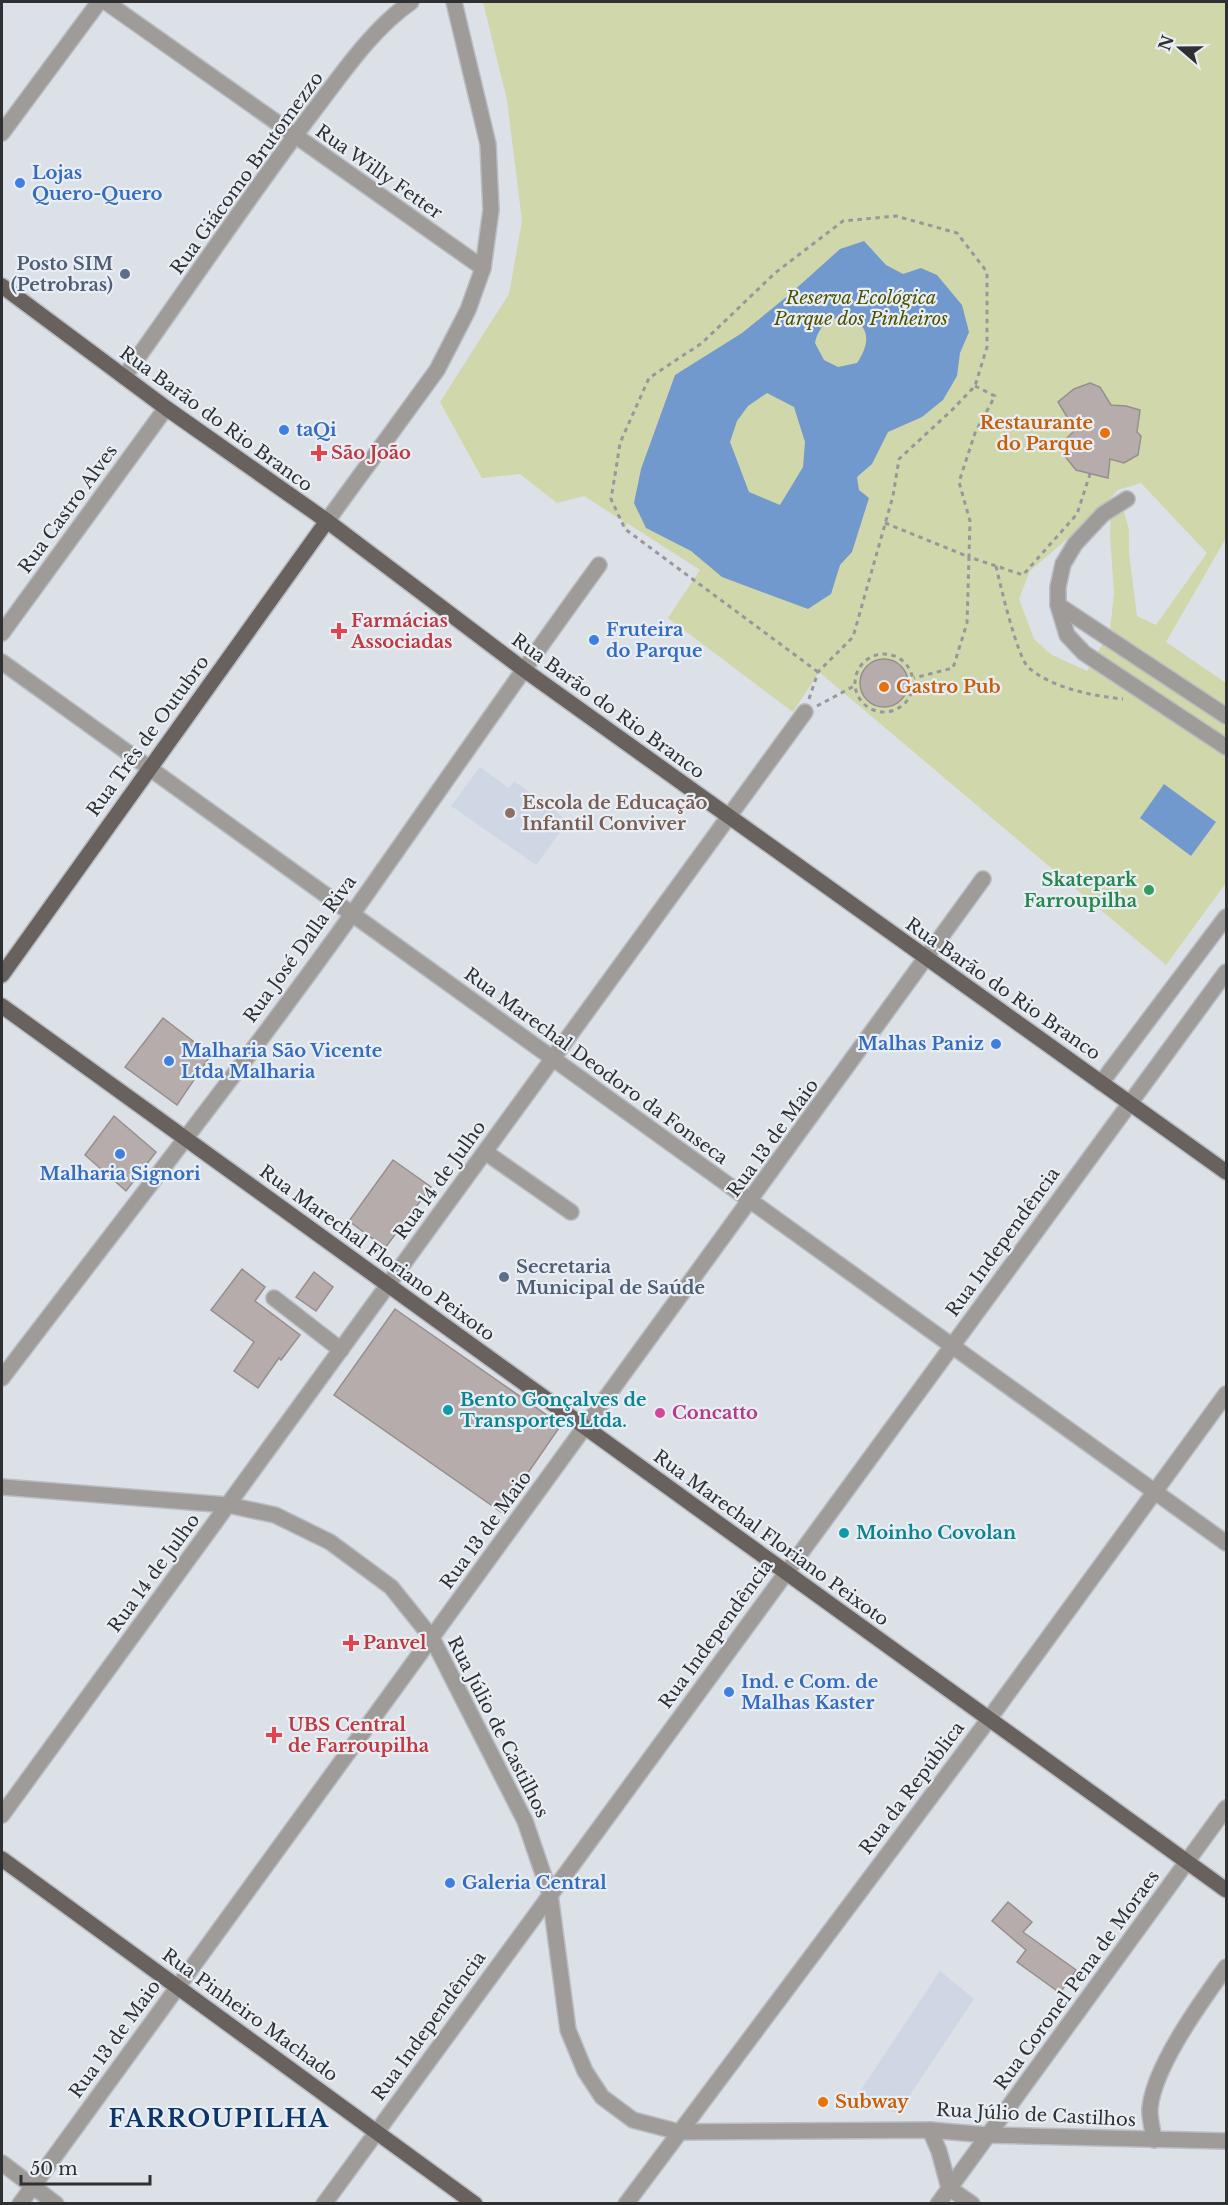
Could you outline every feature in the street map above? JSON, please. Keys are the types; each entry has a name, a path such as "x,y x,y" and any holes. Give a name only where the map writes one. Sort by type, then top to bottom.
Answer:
{"main road":[{"name":"Rua Barão do Rio Branco","path":"2,286 728,818 1227,1172"},
{"name":"Rua Três de Outubro","path":"2,975 327,522"},
{"name":"Rua Marechal Floriano Peixoto","path":"2,1006 1227,1890"},
{"name":"Rua Pinheiro Machado","path":"2,1859 476,2204"}],"street":[{"path":"2,133 99,2"},
{"name":"Rua Willy Fetter","path":"106,2 483,268"},
{"name":"Rua Giácomo Brutomezzo","path":"124,377 295,136 363,47 399,10 411,2"},
{"path":"327,522 437,370 468,310 483,268 490,210 488,144 454,2"},
{"name":"Rua Castro Alves","path":"2,633 166,408"},
{"path":"1127,499 1103,514 1075,544 1064,564 1058,587 1058,605 1067,635 1084,653 1227,747"},
{"name":"Rua José Dalla Riva","path":"2,1378 352,914 523,669 599,566"},
{"path":"1058,605 1227,716"},
{"name":"Rua Marechal Deodoro da Fonseca","path":"2,662 1227,1544"},
{"name":"Rua 14 de Julho","path":"2,1815 805,712"},
{"name":"Rua 13 de Maio","path":"20,2204 983,879"},
{"path":"1101,1083 1227,917"},
{"name":"Rua Independência","path":"324,2204 1227,972"},
{"path":"485,1152 571,1212"},
{"path":"274,1298 341,1350"},
{"name":"Rua da República","path":"626,2204 989,1719 1227,1394"},
{"name":"Rua Júlio de Castilhos","path":"2,1487 228,1504 275,1515 330,1542 391,1587 432,1638 525,1821 550,1894 568,2030 585,2071 602,2097 633,2120 679,2132 930,2130 988,2135 1227,2141"},
{"name":"Rua Coronel Pena de Moraes","path":"938,2204 1227,1808"},
{"path":"1154,2140 1150,2111 1158,2076 1199,2005 1227,1967"},
{"path":"930,2130 939,2151 949,2188 972,2204"},
{"path":"2,2163 56,2204"}],"path":[{"path":"805,712 818,672 853,637 893,496 899,459 975,386 987,347 987,272 957,233 896,216 843,222 775,273 702,343 649,378 620,443 611,499 625,529 818,672"},
{"path":"914,678 953,668 967,622 970,521 959,482 975,433 995,396 975,386"},
{"path":"885,523 969,557 1023,575 1077,514 1090,474"},
{"path":"996,566 1011,627 1026,666 1047,679 1093,696 1124,699"},
{"path":"884,653 904,660 914,678 911,698 895,712 874,712 858,698 854,678 864,660 884,653"},
{"path":"805,712 856,685"}],"shaded area":[{"name":"Escola de Educação Infantil Conviver","path":"480,767 509,788 514,781 568,821 536,865 451,806"},
{"path":"940,1971 974,1999 898,2113 853,2102"}],"green space":[{"name":"Reserva Ecológica Parque dos Pinheiros","path":"483,2 1226,2 1226,538 1166,642 1226,683 1226,883 1166,965 819,672 793,712 668,618 700,570 627,523 625,529 623,521 584,496 557,503 520,474 482,478 440,402 509,294 522,221 507,100","holes":["1141,483 1207,553 1156,625 1137,616 1129,554 1129,530 1124,512 1111,515 1110,536 1114,593 1110,631 1087,671 1052,655 1034,639 1019,599 1030,571 1095,515 1118,490"]}],"water":[{"path":"864,241 886,265 903,274 921,268 937,275 962,305 969,332 960,353 957,376 943,400 922,417 888,432 872,464 857,477 859,490 869,498 852,552 840,565 831,594 808,609 722,577 691,551 646,528 634,503 641,469 675,375 742,333 840,249","holes":["844,316 853,319 864,329 866,341 857,363 838,367 824,360 815,343 819,332 825,325","767,393 794,407 805,442 803,467 780,505 749,492 730,442 737,421 748,406"]},
{"path":"1164,784 1216,822 1191,856 1140,818"}],"building":[{"name":"Restaurante do Parque","path":"1090,383 1100,387 1111,405 1140,410 1137,432 1141,436 1138,455 1124,463 1110,459 1108,478 1076,470 1064,455 1065,440 1075,430 1058,402 1074,389"},
{"name":"Gastro Pub","path":"879,659 889,659 901,666 908,678 908,688 901,700 889,707 879,707 864,696 860,688 860,678 871,663"},
{"name":"Malharia São Vicente Ltda Malharia","path":"163,1018 211,1055 177,1105 125,1067"},
{"name":"Malharia Signori","path":"114,1116 156,1152 126,1191 85,1155"},
{"path":"393,1160 431,1187 385,1248 349,1221"},
{"path":"242,1269 265,1287 255,1301 300,1335 281,1360 279,1358 258,1388 234,1371 254,1342 211,1310"},
{"path":"314,1272 333,1287 316,1311 296,1297"},
{"name":"Bento Gonçalves de Transportes Ltda.","path":"395,1309 561,1425 501,1512 334,1395"},
{"path":"1008,1902 1032,1922 1023,1932 1076,1970 1060,1993 1017,1962 1026,1950 992,1921"}],"place":[{"name":"Lojas Quero-Quero","path":"20,183"},
{"name":"Posto SIM (Petrobras)","path":"125,274"},
{"name":"taQi","path":"284,430"},
{"name":"Restaurante do Parque","path":"1105,433"},
{"name":"São João","path":"319,453"},
{"name":"Farmácias Associadas","path":"339,631"},
{"name":"Fruteira do Parque","path":"594,640"},
{"name":"Gastro Pub","path":"884,687"},
{"name":"Escola de Educação Infantil Conviver","path":"510,813"},
{"name":"Skatepark Farroupilha","path":"1149,890"},
{"name":"Malhas Paniz","path":"996,1044"},
{"name":"Malharia São Vicente Ltda Malharia","path":"169,1061"},
{"name":"Malharia Signori","path":"120,1154"},
{"name":"Secretaria Municipal de Saúde","path":"504,1277"},
{"name":"Bento Gonçalves de Transportes Ltda.","path":"448,1410"},
{"name":"Concatto","path":"660,1413"},
{"name":"Moinho Covolan","path":"844,1533"},
{"name":"Panvel","path":"351,1643"},
{"name":"Ind. e Com. de Malhas Kaster","path":"729,1692"},
{"name":"UBS Central de Farroupilha","path":"274,1735"},
{"name":"Galeria Central","path":"450,1883"},
{"name":"Subway","path":"823,2102"}],"district":[{"name":"FARROUPILHA","path":"219,2119"}]}
